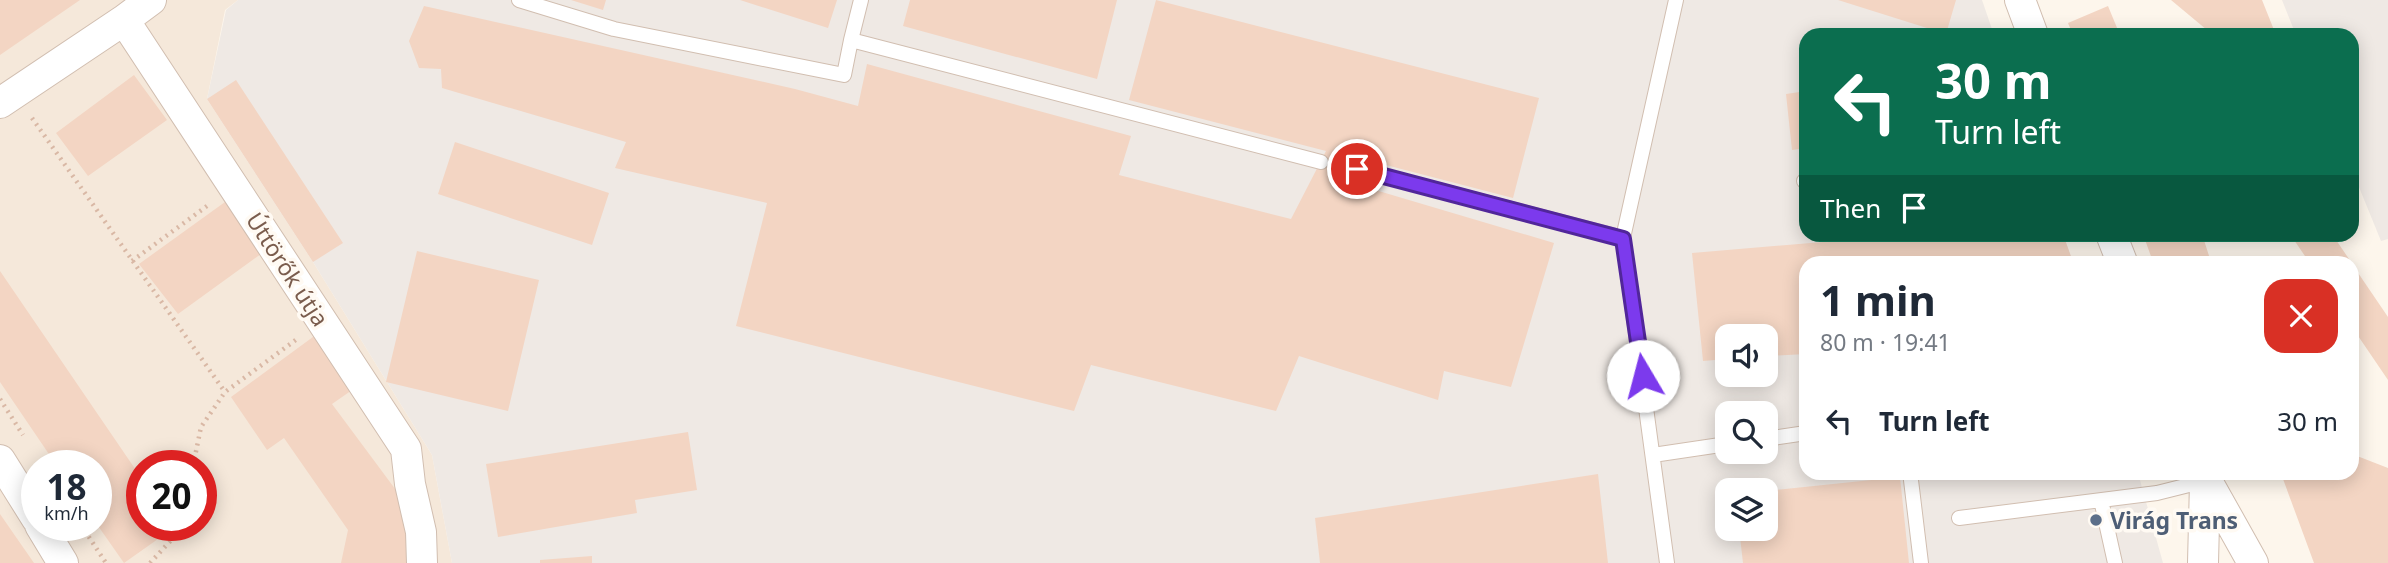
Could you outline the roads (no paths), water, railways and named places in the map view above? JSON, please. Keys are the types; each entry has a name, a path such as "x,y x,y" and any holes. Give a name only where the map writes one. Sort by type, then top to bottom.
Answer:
{"street":[{"path":"0,103 151,0"},
{"path":"2020,0 2030,28"},
{"name":"Úttörők útja","path":"124,20 406,449 410,484 421,532 422,563"},
{"path":"0,460 21,493"},
{"path":"2203,480 2203,563"},
{"path":"2205,480 2253,563"},
{"path":"50,541 63,563"}],"lane":[{"path":"519,0 614,29 844,75 861,0"},
{"path":"1667,563 1623,239 1676,0"},
{"path":"851,40 1321,162"},
{"path":"1357,169 1623,239"},
{"path":"1778,437 1799,434"},
{"path":"1653,455 1715,446"},
{"path":"1911,480 1921,563"},
{"path":"1959,518 2157,493 2194,480"},
{"path":"2101,500 2115,563"}],"place":[{"name":"Virág Trans","path":"2096,520"}]}
